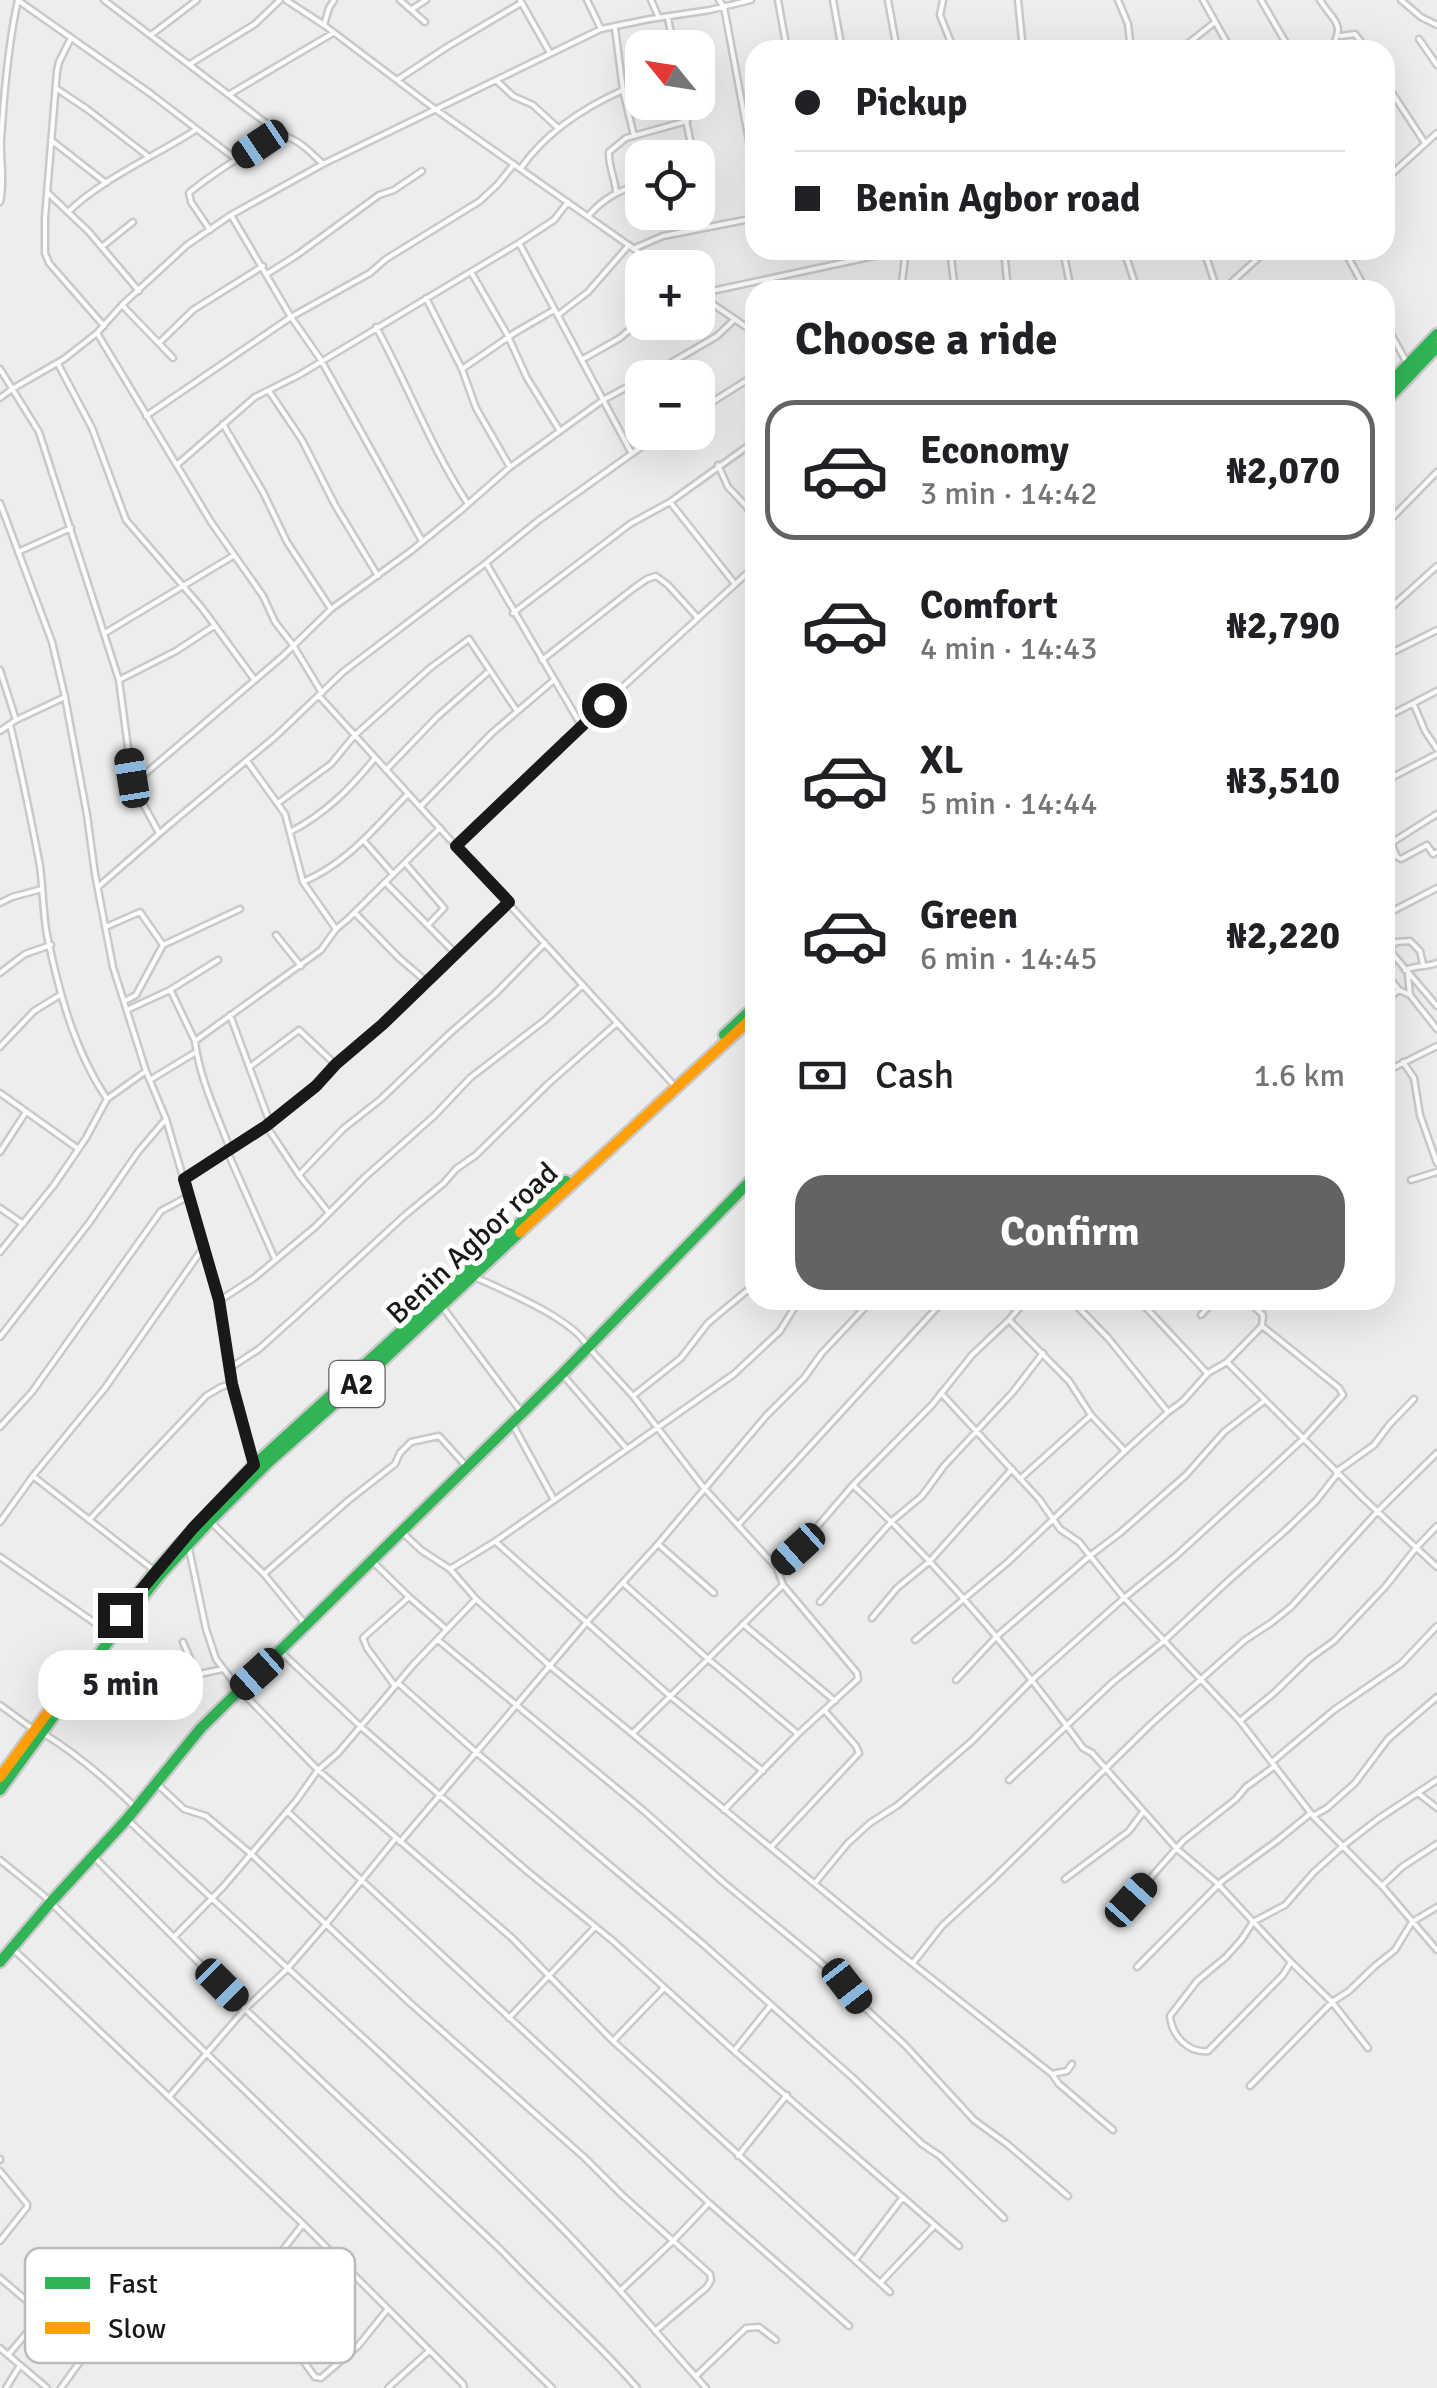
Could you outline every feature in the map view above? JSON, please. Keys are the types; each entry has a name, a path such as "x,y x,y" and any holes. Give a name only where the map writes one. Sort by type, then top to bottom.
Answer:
{"main road":[{"path":"1395,378 1437,334"},
{"path":"1395,391 1437,347"},
{"name":"Benin Agbor road","path":"0,1777 160,1575 210,1521 745,1015"},
{"name":"Benin Agbor road","path":"0,1790 108,1632 155,1571 254,1465 472,1276 745,1024"},
{"path":"0,1962 127,1819 201,1728 522,1414 745,1186"}],"street":[{"path":"0,202 4,184 2,109 18,0 237,160"},
{"path":"106,0 283,136 299,142 323,164"},
{"path":"151,35 197,0"},
{"path":"190,64 255,24 283,0 324,24 435,109 636,250"},
{"path":"324,24 334,0"},
{"path":"400,0 425,22"},
{"path":"412,9 426,0"},
{"path":"586,0 601,29"},
{"path":"651,0 659,18"},
{"path":"719,0 724,7 745,119"},
{"path":"0,398 97,333 122,304 187,246 232,215 323,164 601,29 751,0"},
{"path":"778,0 786,40"},
{"path":"832,0 840,40"},
{"path":"888,0 896,40"},
{"path":"942,0 940,15 950,40"},
{"path":"1018,0 1022,40"},
{"path":"1118,0 1130,40"},
{"path":"1203,0 1225,40"},
{"path":"1261,0 1284,40"},
{"path":"1320,0 1339,29 1336,40"},
{"path":"1401,0 1410,2 1421,17 1437,25"},
{"path":"397,80 521,2 550,53"},
{"path":"668,17 671,30"},
{"path":"1193,40 1216,22"},
{"path":"615,26 623,90 634,136"},
{"path":"230,94 334,32"},
{"path":"1338,37 1355,34 1360,40"},
{"path":"70,38 59,62 46,192 45,246 49,263 104,326"},
{"path":"1419,39 1437,65"},
{"path":"0,58 8,58"},
{"path":"496,80 558,128"},
{"path":"57,89 150,158"},
{"path":"521,168 548,135 594,103 623,90"},
{"path":"1395,97 1425,143"},
{"path":"616,192 609,152 626,138 687,121 691,140"},
{"path":"68,212 106,183 196,130"},
{"path":"1395,169 1437,133"},
{"path":"210,230 191,202 189,192 274,136 283,136"},
{"path":"51,140 106,183"},
{"path":"146,416 292,317 370,273 480,201 514,164"},
{"path":"267,274 379,195 422,171"},
{"path":"588,216 600,202 625,189"},
{"path":"46,192 102,246 139,290"},
{"path":"178,464 255,398 520,243 554,220 568,202"},
{"path":"232,215 321,360 422,541"},
{"path":"715,225 745,220"},
{"path":"102,246 133,222"},
{"path":"462,369 588,292 632,247 687,230"},
{"path":"520,243 631,452"},
{"path":"764,280 857,260"},
{"path":"1232,280 1255,260"},
{"path":"159,343 193,310 263,266"},
{"path":"471,272 560,431"},
{"path":"715,290 745,284"},
{"path":"426,298 462,369 476,408 510,467"},
{"path":"122,304 173,358"},
{"path":"715,305 745,326"},
{"path":"675,360 716,336 735,319"},
{"path":"376,327 424,426 468,504"},
{"path":"97,333 321,695 672,1084"},
{"path":"583,359 625,334"},
{"path":"1395,341 1408,364"},
{"path":"57,363 92,428 126,520 254,679"},
{"path":"0,369 38,432 71,528 119,680 132,778 159,833"},
{"path":"715,401 745,381"},
{"path":"132,778 146,773 331,610 510,467 602,400 625,388"},
{"path":"269,391 302,440 378,576"},
{"path":"223,424 287,542 331,610"},
{"path":"513,612 630,524 670,502 745,448"},
{"path":"98,888 344,672 634,450"},
{"path":"718,466 728,487 745,505"},
{"path":"1395,515 1437,472"},
{"path":"670,502 735,584"},
{"path":"0,505 52,642 114,966 146,1071 166,1119 219,1300 232,1384 254,1465"},
{"path":"18,552 71,528"},
{"path":"105,633 233,556"},
{"path":"486,564 581,725"},
{"path":"1395,604 1437,566"},
{"path":"456,846 745,575"},
{"path":"542,660 634,588 656,576 698,618"},
{"path":"119,680 214,626"},
{"path":"1395,651 1437,630"},
{"path":"278,803 332,764 354,736 469,638 517,710"},
{"path":"0,670 16,720"},
{"path":"386,770 488,671"},
{"path":"420,806 517,710 554,680"},
{"path":"1395,713 1437,691"},
{"path":"0,731 65,697"},
{"path":"1395,775 1437,752 1413,704"},
{"path":"10,724 61,995 90,1075 107,1099"},
{"path":"290,832 313,820 351,788 375,758"},
{"path":"247,761 285,814 303,882 336,929"},
{"path":"303,882 318,876 364,841 408,794"},
{"path":"1395,840 1437,814"},
{"path":"195,1040 321,950 336,929 440,828"},
{"path":"364,841 394,874"},
{"path":"1395,854 1401,859 1427,845 1433,854 1437,852"},
{"path":"405,863 444,908 429,925"},
{"path":"386,882 456,954"},
{"path":"1395,910 1437,888"},
{"path":"0,903 42,889"},
{"path":"184,1179 268,1124 316,1086 509,902"},
{"path":"124,1002 136,996 163,945 240,909"},
{"path":"107,926 140,912 163,945"},
{"path":"355,913 427,982"},
{"path":"276,935 301,966"},
{"path":"1395,943 1410,941 1420,951 1423,964"},
{"path":"299,1175 343,1129 496,994 545,943"},
{"path":"0,973 26,954 50,945"},
{"path":"1395,958 1437,1006"},
{"path":"127,1010 170,990 218,960"},
{"path":"1407,972 1437,962"},
{"path":"1407,972 1410,995"},
{"path":"219,1300 276,1260 434,1116 470,1078 583,985"},
{"path":"1395,985 1410,995 1437,1028"},
{"path":"170,990 195,1040 228,1150 276,1260"},
{"path":"0,1047 34,1011 61,995"},
{"path":"230,1015 268,1124 328,1213"},
{"path":"230,1368 272,1337 617,1023"},
{"path":"250,1067 298,1030 336,1064"},
{"path":"1395,1066 1437,1046"},
{"path":"150,1080 196,1052"},
{"path":"1403,1062 1414,1078 1420,1115 1437,1163"},
{"path":"0,1252 54,1185 107,1099 146,1071"},
{"path":"0,1093 77,1148"},
{"path":"0,1152 26,1112"},
{"path":"0,1337 166,1119"},
{"path":"1411,1180 1437,1172"},
{"path":"0,1428 41,1380 161,1211 189,1196"},
{"path":"0,1208 23,1224"},
{"path":"0,1522 105,1388 204,1248"},
{"path":"472,1276 578,1333 704,1488 776,1568 783,1585 857,1672 858,1678 724,1810"},
{"path":"633,1396 681,1358 708,1323 745,1292"},
{"path":"440,1304 522,1414"},
{"path":"450,1569 734,1374 780,1331 793,1310"},
{"path":"168,2098 442,1794 766,1416 863,1310"},
{"path":"738,1526 935,1310"},
{"path":"776,1568 798,1549 972,1355 1018,1310"},
{"path":"1081,1310 1168,1412"},
{"path":"1148,1310 1208,1373"},
{"path":"1201,1315 1206,1310"},
{"path":"915,1640 1008,1562 1183,1401 1208,1373 1227,1362 1262,1326 1263,1315 1258,1310"},
{"path":"1010,1320 1069,1381 1091,1415 1125,1451"},
{"path":"814,1883 870,1823 898,1805 972,1740 1033,1679 1176,1556 1303,1439 1343,1393 1262,1326"},
{"path":"820,1602 892,1521 922,1496 1043,1353"},
{"path":"1227,1362 1437,1567"},
{"path":"562,1374 627,1449"},
{"path":"89,1520 206,1396 232,1384"},
{"path":"941,1393 1012,1468 1060,1529 1076,1538 1124,1598 1240,1721 1312,1815 1382,1886 1437,1950"},
{"path":"1009,1780 1113,1682 1288,1530 1337,1473 1374,1446 1414,1399"},
{"path":"956,1680 996,1637 1120,1533 1186,1474 1224,1432 1264,1401"},
{"path":"1020,1479 1091,1415"},
{"path":"512,1423 554,1500"},
{"path":"264,1574 395,1464 410,1442 439,1436 466,1466"},
{"path":"913,1963 942,1926 1104,1769 1200,1679 1291,1606 1437,1453"},
{"path":"872,1618 898,1588 930,1561 1012,1468"},
{"path":"33,1476 155,1571"},
{"path":"853,1485 966,1598 1033,1679 1083,1748 1177,1849 1218,1885 1332,2002 1368,2048"},
{"path":"210,1521 264,1574 306,1625"},
{"path":"1240,1721 1308,1658 1334,1641 1437,1526"},
{"path":"402,1532 450,1569 550,1666 1052,2074 1112,2130"},
{"path":"496,1541 670,1696 763,1771"},
{"path":"188,1544 216,1659 239,1690 318,1770 512,1938 613,2041 890,2292"},
{"path":"658,1544 714,1593"},
{"path":"0,1557 108,1632"},
{"path":"372,1561 447,1630"},
{"path":"622,1582 798,1734"},
{"path":"632,1733 783,1585"},
{"path":"409,1598 363,1638 383,1673 704,1945 1004,2218"},
{"path":"174,1937 212,1900 318,1770 476,1598"},
{"path":"743,1624 834,1702"},
{"path":"1111,1918 1177,1849 1246,1786 1334,1710 1401,1664 1437,1626"},
{"path":"438,1640 819,1961 974,2120 1068,2196"},
{"path":"183,1642 192,1663 190,1676 223,1669"},
{"path":"280,1651 360,1726 960,2246"},
{"path":"1138,1967 1218,1885 1327,1808 1355,1782 1388,1739 1437,1697"},
{"path":"0,1705 62,1744 135,1807"},
{"path":"771,1847 859,1753 824,1711"},
{"path":"1292,1962 1208,2051 1190,2050 1169,2022 1197,1981 1226,1957 1252,1922 1285,1905 1343,1846 1437,1780"},
{"path":"156,1783 184,1809 206,1816 250,1853 710,2274 712,2280 707,2287 654,2330"},
{"path":"1418,1793 1437,1808"},
{"path":"287,1811 708,2203 849,2326"},
{"path":"1065,1880 1129,1831 1143,1812"},
{"path":"127,1819 512,2178 621,2290 706,2388"},
{"path":"1382,1886 1437,1844"},
{"path":"93,1856 245,2009 501,2250 636,2388"},
{"path":"0,1860 23,1876 370,2208 549,2387"},
{"path":"1250,2086 1332,2002 1394,1950 1412,1922 1437,1907"},
{"path":"509,2018 596,1927"},
{"path":"12,1948 327,2248"},
{"path":"613,2041 664,1988"},
{"path":"734,2051 771,2005"},
{"path":"1052,2074 1066,2071 1072,2064"},
{"path":"738,2156 787,2095"},
{"path":"0,2172 28,2207 0,2241"},
{"path":"855,2260 903,2196"},
{"path":"621,2290 708,2203"},
{"path":"284,2248 303,2224"},
{"path":"880,2283 936,2225"},
{"path":"355,2275 464,2388"},
{"path":"0,2278 25,2299"},
{"path":"355,2348 387,2310"},
{"path":"696,2376 746,2328 758,2327 776,2340"},
{"path":"8,2355 25,2335"},
{"path":"0,2348 47,2388"},
{"path":"388,2388 429,2351"},
{"path":"61,2388 79,2363"},
{"path":"304,2363 318,2379 337,2363"},
{"path":"6,2388 20,2365"}],"traffic: fast":[{"path":"1395,378 1437,334"},
{"path":"1395,391 1437,347"},
{"path":"724,1035 745,1015"},
{"path":"113,1625 155,1571 254,1465 566,1181"},
{"path":"0,1962 127,1819 201,1728 562,1374 745,1186"},
{"path":"0,1790 113,1635 160,1575 210,1521 520,1232"}],"traffic: slow":[{"path":"520,1232 745,1024"},
{"path":"0,1777 71,1681"}],"route":[{"path":"120,1615 193,1528 254,1465 232,1384 219,1300 184,1179 266,1126 316,1086 509,902 456,846 604,705"}]}
